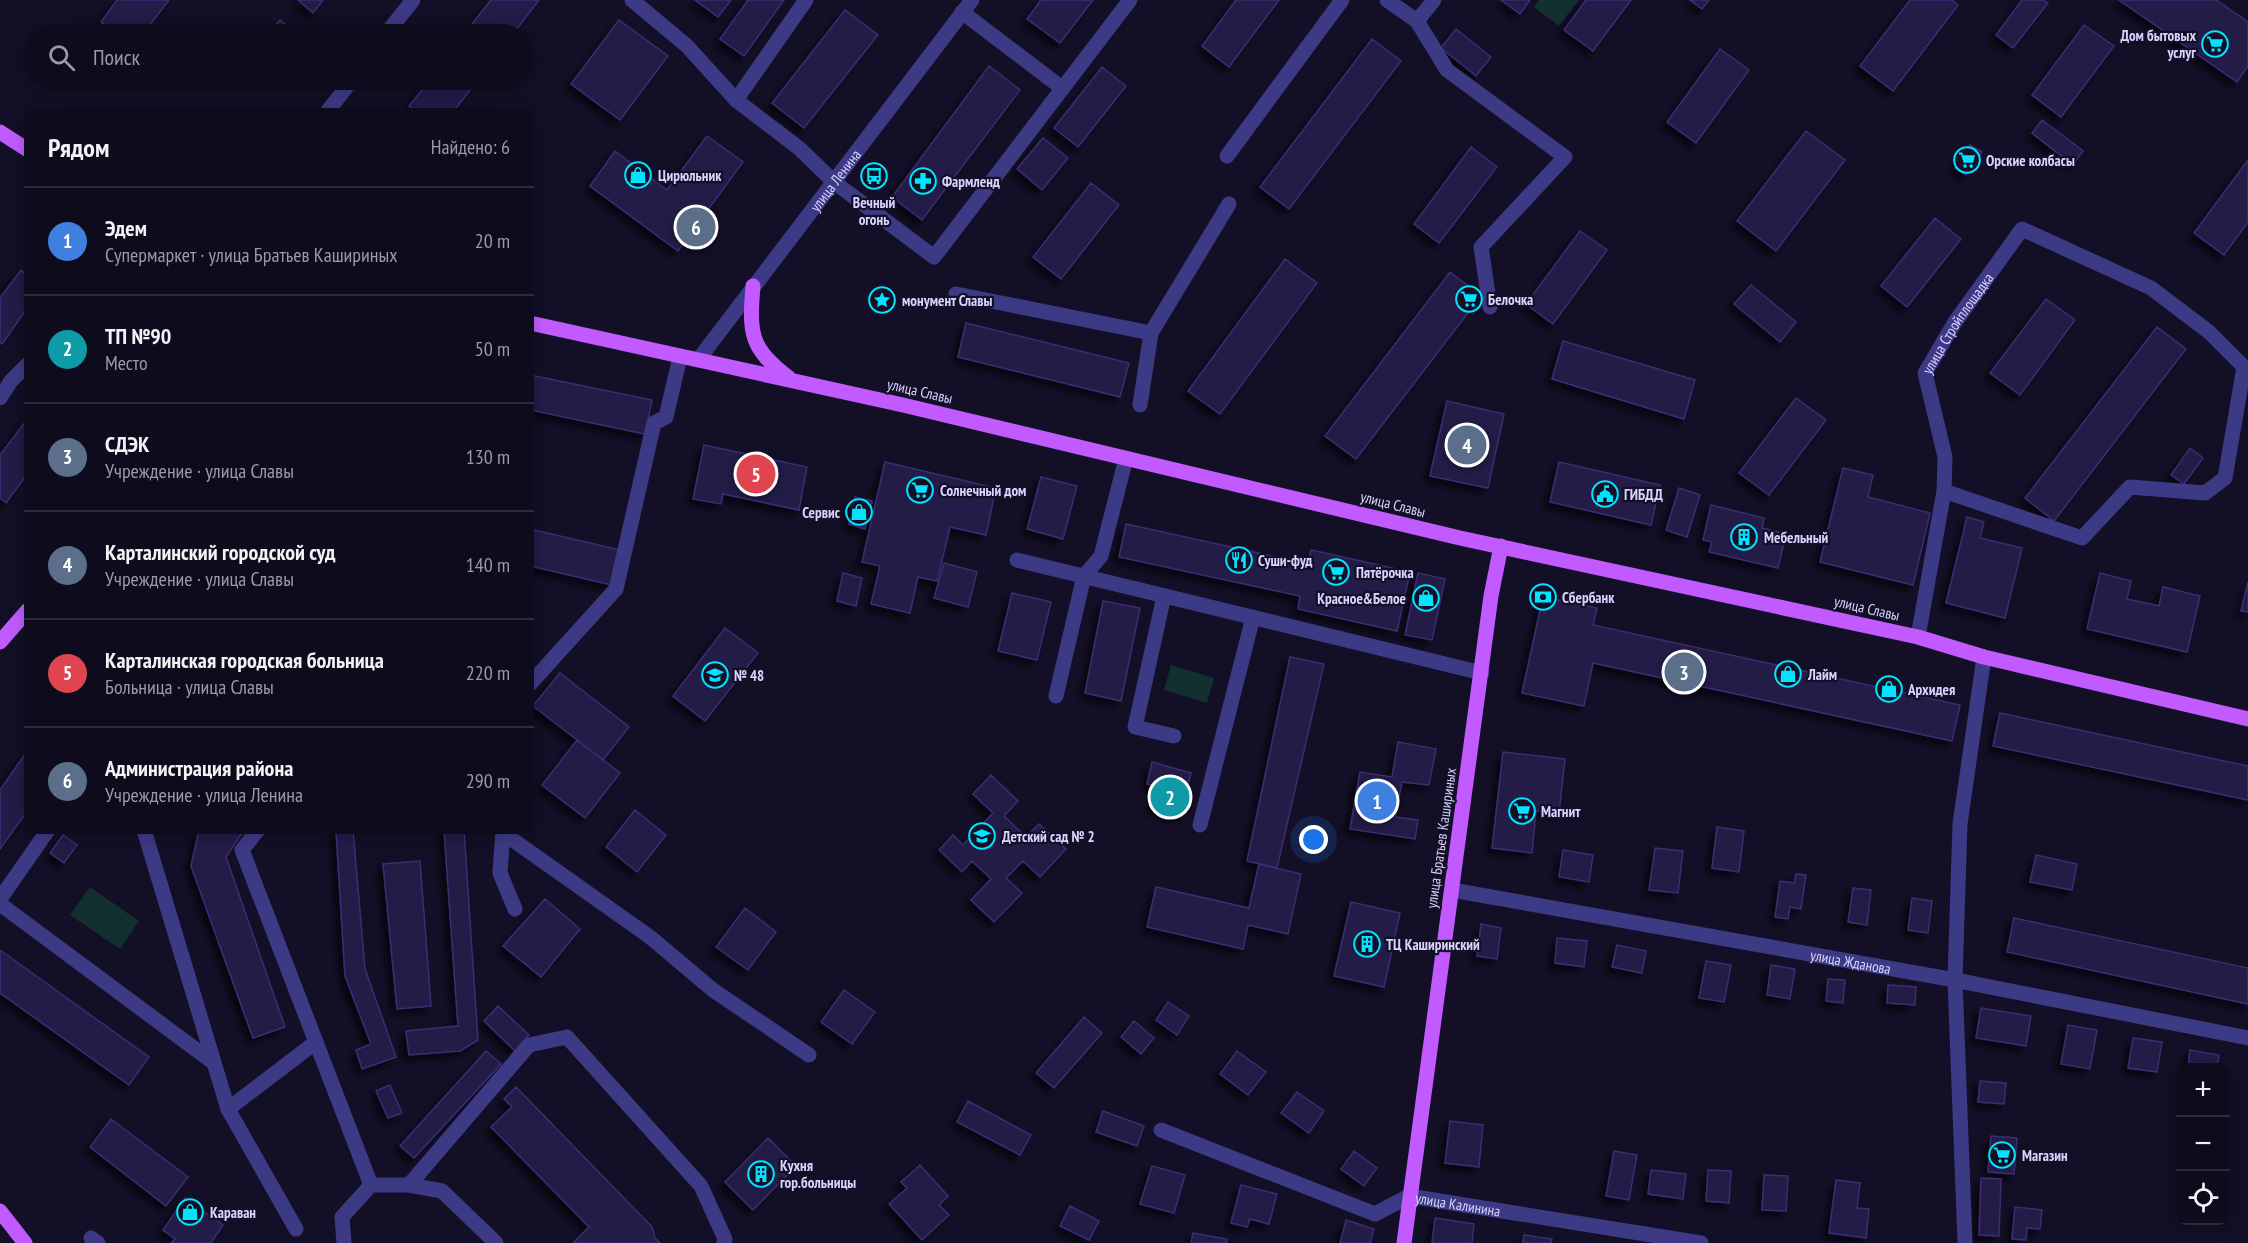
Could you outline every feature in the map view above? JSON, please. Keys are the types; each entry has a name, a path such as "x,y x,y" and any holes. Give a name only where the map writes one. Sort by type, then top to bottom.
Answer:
{"main road":[{"path":"0,132 24,147"},
{"path":"753,286 750,322 757,347 769,362 794,381"},
{"name":"улица Славы","path":"534,324 794,381 1460,538 1918,637 1984,657 2248,719"},
{"name":"улица Братьев Кашириных","path":"1404,1243 1491,596 1501,546"},
{"path":"0,642 24,615"},
{"path":"0,1211 25,1243"}],"street":[{"path":"394,24 413,0"},
{"path":"632,0 687,46 736,100 800,149 834,182 933,257 1130,0"},
{"path":"736,100 806,0"},
{"path":"1227,156 1342,0"},
{"path":"1387,0 1417,21 1447,70 1565,157 1482,247 1490,307"},
{"path":"1417,21 1434,0"},
{"path":"967,6 1062,88"},
{"name":"улица Ленина","path":"698,360 967,6"},
{"path":"330,108 344,90"},
{"path":"1140,405 1151,333 1228,204"},
{"name":"улица Стройплощадка","path":"1918,637 1944,491 1945,458 1925,373 1955,322 2022,229 2151,288 2209,332 2244,367 2225,478 2205,493 2130,487 2082,538 1944,491"},
{"path":"956,294 1151,333"},
{"path":"534,680 616,589 654,423 666,417 680,357"},
{"path":"0,398 11,381 24,368"},
{"path":"1056,696 1084,576 1101,555 1126,458"},
{"path":"1017,560 1482,673"},
{"path":"1164,596 1135,727 1174,736"},
{"path":"1200,825 1253,616"},
{"path":"1965,1243 1955,980 1960,824 1984,657"},
{"path":"0,899 45,834"},
{"path":"145,834 228,1109 296,1229"},
{"path":"255,834 242,850 371,1185"},
{"path":"503,834 500,873 515,909"},
{"path":"507,834 650,937 713,990 809,1055"},
{"name":"улица Жданова","path":"1452,890 1955,980 2248,1038"},
{"path":"0,904 214,1064"},
{"path":"409,1185 529,1045 567,1037 701,1186 725,1239 724,1243"},
{"path":"228,1109 316,1042"},
{"name":"улица Калинина","path":"1161,1130 1375,1214 1409,1196 1701,1243"},
{"path":"344,1243 342,1217 371,1185 409,1185 442,1191 496,1243"}],"green space":[{"path":"1539,0 1579,0 1559,26 1534,7"},
{"path":"1171,665 1214,678 1207,703 1164,690"},
{"path":"90,887 139,921 120,949 70,915"}],"building":[{"path":"117,0 169,0 151,24 104,24 101,22"},
{"path":"298,0 323,0 313,13"},
{"path":"491,0 539,0 521,24 472,24"},
{"path":"695,0 731,0 718,17"},
{"path":"748,0 784,0 744,56 720,39"},
{"path":"1041,0 1093,0 1060,43 1027,19"},
{"path":"1236,0 1279,0 1229,67 1202,46"},
{"path":"1501,0 1530,0 1520,14"},
{"path":"1586,0 1631,0 1593,51 1564,30"},
{"path":"1690,0 1709,0 1702,9"},
{"path":"1910,0 1952,0 1958,5 1893,91 1860,66"},
{"path":"2022,0 2043,0 2048,3 2013,48 1996,35"},
{"name":"Дом бытовых услуг","path":"2119,0 2216,0 2248,22 2248,66 2237,82"},
{"path":"845,10 878,35 804,128 772,103"},
{"path":"619,20 668,56 620,120 571,84"},
{"path":"2084,25 2114,46 2061,117 2032,95"},
{"path":"1456,29 1491,57 1476,76 1441,48"},
{"path":"1372,39 1401,61 1289,209 1260,187"},
{"path":"1720,49 1749,70 1696,143 1667,122"},
{"path":"989,66 1020,90 922,220 892,197"},
{"path":"1102,67 1126,86 1078,147 1054,128"},
{"path":"422,90 470,90 456,108 412,108 409,106"},
{"path":"2042,120 2083,151 2073,165 2032,133"},
{"path":"1806,131 1845,160 1776,251 1737,221"},
{"path":"707,136 743,162 678,251 590,186 615,151 667,190"},
{"path":"1043,138 1068,158 1042,190 1017,169"},
{"path":"1970,145 1982,152 1966,175 1955,168"},
{"path":"1471,147 1497,167 1439,243 1414,224"},
{"path":"2248,160 2248,222 2224,255 2194,233"},
{"path":"1091,183 1119,205 1061,279 1033,257"},
{"path":"1935,218 1961,239 1907,307 1881,286"},
{"path":"1580,231 1607,250 1553,324 1526,304"},
{"path":"1285,259 1317,283 1220,414 1188,391"},
{"path":"21,270 24,273 24,313 2,344 0,342 0,298"},
{"path":"1450,272 1481,296 1356,459 1325,436"},
{"path":"1751,285 1796,322 1780,342 1734,304"},
{"path":"2046,299 2075,320 2020,395 1990,373"},
{"path":"966,323 1129,363 1120,397 958,357"},
{"path":"2157,327 2186,349 2054,521 2025,498"},
{"path":"1563,341 1695,380 1684,419 1552,379"},
{"path":"534,376 652,400 645,434 534,411"},
{"path":"1796,398 1826,420 1769,495 1739,473"},
{"path":"1447,401 1504,414 1488,488 1430,476"},
{"path":"24,424 24,478 6,503 0,498 0,455"},
{"path":"704,445 807,467 799,510 723,494 721,504 693,499"},
{"path":"2190,448 2203,458 2184,484 2171,475"},
{"path":"885,462 996,488 986,535 950,527 937,581 918,577 910,613 871,604 880,566 862,562"},
{"name":"ГИБДД","path":"1559,462 1660,485 1651,525 1550,502"},
{"path":"1843,468 1873,475 1868,497 1930,513 1913,585 1820,562"},
{"path":"1041,477 1077,486 1063,539 1027,529"},
{"path":"1679,488 1700,495 1687,537 1666,530"},
{"path":"855,497 872,501 865,529 849,524"},
{"name":"Мебельный","path":"1711,505 1764,518 1762,528 1786,534 1778,568 1709,552 1712,542 1703,540"},
{"path":"1967,517 1984,522 1980,538 2022,548 2005,618 1946,603"},
{"path":"1126,524 1308,564 1311,550 1410,572 1397,631 1298,609 1300,596 1119,557"},
{"path":"534,530 620,550 612,585 534,567"},
{"path":"944,563 977,572 968,607 934,598"},
{"path":"843,573 862,578 856,606 837,601"},
{"path":"1418,573 1445,579 1432,640 1405,635"},
{"path":"2100,573 2131,581 2127,599 2159,606 2163,587 2200,596 2187,652 2087,629"},
{"path":"2248,582 2248,612 2241,611"},
{"path":"1012,593 1051,602 1037,660 998,651"},
{"path":"1543,597 1597,608 1593,625 1960,705 1952,741 1593,663 1584,706 1522,693"},
{"path":"1103,601 1140,608 1121,701 1085,693"},
{"name":"№ 48","path":"725,628 758,653 705,721 673,696"},
{"path":"1290,657 1324,664 1277,868 1247,861"},
{"path":"560,673 629,727 603,760 534,705"},
{"path":"2000,713 2248,766 2248,800 1993,746"},
{"path":"577,740 620,773 585,818 542,785"},
{"path":"1398,742 1436,749 1429,785 1402,782 1395,817 1418,820 1415,839 1350,829 1360,772 1392,777"},
{"path":"1503,752 1565,759 1559,813 1536,811 1532,853 1492,848"},
{"path":"24,756 24,816 0,849 0,790"},
{"path":"1152,762 1191,773 1180,815 1152,807 1158,787 1147,784"},
{"path":"991,775 1018,801 1004,816 1026,837 1039,824 1066,849 1040,877 1023,861 1006,878 1022,893 994,922 971,900 991,879 972,861 962,872 939,850 953,835 963,845 993,813 973,794"},
{"path":"635,810 666,835 637,872 606,847"},
{"path":"1717,827 1744,831 1739,872 1712,868"},
{"path":"198,834 241,834 226,857 285,1027 253,1038 191,866"},
{"path":"336,834 353,834 365,969 396,1057 362,1069 356,1050 371,1044 345,976"},
{"path":"444,834 464,834 478,1040 460,1051 409,1055 406,1031 458,1026"},
{"path":"63,835 77,845 64,863 50,853"},
{"path":"1655,848 1683,851 1678,893 1649,890"},
{"path":"1563,850 1593,855 1589,882 1559,877"},
{"path":"2036,855 2077,864 2072,890 2030,882"},
{"path":"420,861 431,1006 397,1009 383,864"},
{"path":"1259,864 1301,874 1288,934 1248,925 1243,949 1147,927 1156,887 1249,908"},
{"path":"1796,874 1806,875 1801,909 1790,907 1788,919 1775,917 1780,881 1794,883"},
{"path":"1853,888 1871,890 1867,925 1848,922"},
{"path":"1912,898 1932,901 1928,933 1908,930"},
{"path":"545,899 580,929 541,977 503,946"},
{"name":"ТЦ Каширинский","path":"1351,902 1400,913 1384,987 1334,976"},
{"path":"745,908 776,932 748,970 716,947"},
{"path":"2014,918 2248,968 2248,1004 2007,952"},
{"path":"1481,924 1501,928 1497,959 1477,956"},
{"path":"1557,938 1587,941 1584,967 1555,963"},
{"path":"1617,945 1646,951 1642,973 1612,967"},
{"path":"0,950 149,1057 129,1085 0,993"},
{"path":"1706,961 1731,965 1724,1002 1699,998"},
{"path":"1771,965 1795,969 1790,999 1767,995"},
{"path":"1828,979 1845,980 1843,1003 1826,1001"},
{"path":"1888,985 1916,987 1915,1005 1887,1003"},
{"path":"844,990 875,1012 852,1044 821,1022"},
{"path":"1168,1002 1189,1016 1177,1035 1156,1020"},
{"path":"498,1006 529,1035 515,1051 484,1021"},
{"path":"1981,1008 2031,1016 2026,1046 1976,1038"},
{"path":"1084,1017 1102,1033 1054,1088 1036,1073"},
{"path":"1134,1021 1154,1038 1141,1054 1121,1037"},
{"path":"2068,1025 2097,1030 2090,1069 2061,1064"},
{"path":"2133,1038 2162,1042 2157,1072 2128,1068"},
{"path":"2190,1050 2219,1055 2218,1063 2189,1063"},
{"path":"486,1051 501,1064 414,1158 400,1146"},
{"path":"1237,1051 1266,1072 1248,1095 1220,1074"},
{"path":"1980,1081 2006,1083 2004,1104 1978,1102"},
{"path":"390,1085 402,1113 388,1118 376,1091"},
{"path":"516,1087 652,1227 655,1238 660,1243 573,1243 589,1227 491,1127 512,1107 504,1099"},
{"path":"1297,1092 1324,1111 1309,1133 1281,1113"},
{"path":"968,1101 1031,1135 1020,1155 957,1122"},
{"path":"1103,1111 1144,1126 1137,1146 1096,1132"},
{"path":"111,1119 188,1177 166,1206 90,1147"},
{"path":"1450,1121 1483,1125 1479,1167 1445,1163"},
{"name":"Магазин","path":"1991,1136 2017,1138 2014,1174 1988,1172"},
{"name":"Кухня гор.больницы","path":"768,1138 796,1166 753,1210 725,1182"},
{"path":"1354,1151 1377,1168 1364,1186 1341,1169"},
{"path":"1614,1151 1637,1155 1629,1200 1606,1196"},
{"path":"920,1165 948,1196 939,1205 949,1215 922,1240 889,1204 907,1188 901,1182"},
{"path":"1152,1166 1185,1175 1174,1213 1140,1204"},
{"path":"1651,1170 1686,1174 1683,1199 1648,1194"},
{"path":"1708,1170 1731,1171 1729,1203 1706,1201"},
{"path":"1764,1175 1788,1176 1786,1211 1762,1210"},
{"path":"1981,1178 2001,1179 1999,1236 1979,1235"},
{"path":"1836,1180 1860,1183 1857,1208 1869,1209 1866,1238 1829,1233"},
{"path":"1241,1185 1277,1194 1269,1224 1250,1219 1247,1227 1231,1223"},
{"name":"Караван","path":"185,1198 223,1225 211,1243 171,1243 175,1239 163,1230"},
{"path":"1070,1206 1099,1221 1089,1240 1060,1226"},
{"path":"2015,1207 2042,1210 2040,1229 2027,1228 2026,1240 2012,1239"},
{"path":"1435,1218 1474,1224 1472,1243 1432,1243"},
{"path":"1346,1220 1374,1229 1370,1243 1340,1243"},
{"path":"1193,1233 1227,1239 1226,1243 1191,1243"},
{"path":"1524,1235 1552,1239 1551,1243 1523,1243"}],"place":[{"name":"Дом бытовых услуг","path":"2215,44"},
{"name":"Орские колбасы","path":"1967,160"},
{"name":"Цирюльник","path":"638,175"},
{"name":"Вечный огонь","path":"874,176"},
{"name":"Фармленд","path":"923,181"},
{"name":"Администрация района","path":"696,227"},
{"name":"Белочка","path":"1469,299"},
{"name":"монумент Славы","path":"882,300"},
{"name":"Карталинский городской суд","path":"1467,445"},
{"name":"Карталинская городская больница","path":"756,474"},
{"name":"Солнечный дом","path":"920,490"},
{"name":"ГИБДД","path":"1605,494"},
{"name":"Сервис","path":"859,512"},
{"name":"Мебельный","path":"1744,537"},
{"name":"Суши-фуд","path":"1239,560"},
{"name":"Пятёрочка","path":"1336,572"},
{"name":"Сбербанк","path":"1543,597"},
{"name":"Красное&Белое","path":"1426,598"},
{"name":"СДЭК","path":"1684,672"},
{"name":"Лайм","path":"1788,674"},
{"name":"№ 48","path":"715,675"},
{"name":"Архидея","path":"1889,689"},
{"name":"ТП №90","path":"1170,797"},
{"name":"Эдем","path":"1377,801"},
{"name":"Магнит","path":"1522,811"},
{"name":"Детский сад № 2","path":"982,836"},
{"name":"ТЦ Каширинский","path":"1367,944"},
{"name":"Магазин","path":"2002,1155"},
{"name":"Кухня гор.больницы","path":"761,1174"},
{"name":"Караван","path":"190,1212"}]}
